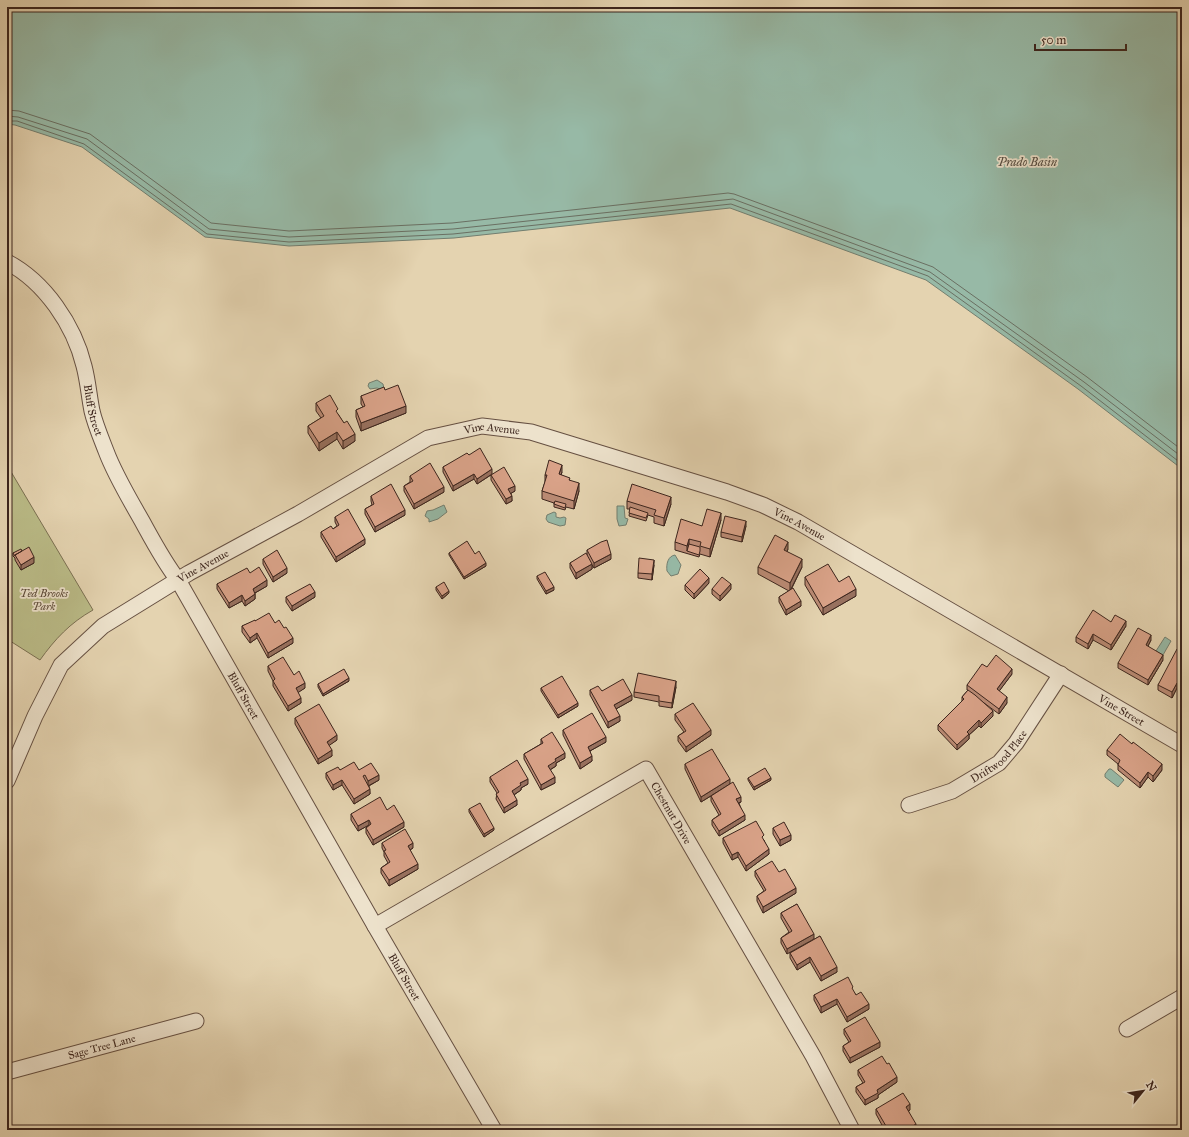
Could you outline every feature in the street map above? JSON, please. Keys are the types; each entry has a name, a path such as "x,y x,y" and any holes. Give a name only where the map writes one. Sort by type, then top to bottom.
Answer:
{"street":[{"name":"Bluff Street","path":"7,262 43,291 52,300 67,322 84,366 92,412 107,453 124,490 168,568 178,580 375,926 494,1130"},
{"name":"Vine Avenue","path":"7,781 34,716 61,665 103,626 189,573 298,514 428,438 482,426 531,432 727,492 763,505 798,522 1061,674"},
{"name":"Vine Street","path":"1061,674 1182,745"},
{"name":"Driftwood Place","path":"909,805 952,791 999,763 1016,743 1061,674"},
{"name":"Chestnut Drive","path":"375,926 646,768 813,1056 852,1130"},
{"path":"1127,1029 1182,997"},
{"name":"Sage Tree Lane","path":"7,1072 196,1021"}],"green space":[{"name":"Ted Brooks Park","path":"7,465 93,610 77,620 64,632 51,645 40,660 7,639"}],"water":[{"name":"Prado Basin","path":"7,7 1182,7 1182,469 1078,389 926,280 730,208 454,238 289,246 205,237 82,147 15,125 7,124"},
{"path":"377,380 383,384 383,390 377,388 370,389 368,386 369,383"},
{"path":"444,505 447,512 438,519 429,522 429,519 425,516 427,511"},
{"path":"617,506 624,506 625,518 628,519 626,525 619,526 617,519"},
{"path":"554,512 556,513 556,517 566,518 565,525 560,526 548,522 546,519 547,515"},
{"path":"675,555 681,565 678,574 671,576 667,571 667,563 671,557"},
{"path":"1165,637 1171,641 1163,655 1156,651"},
{"path":"1109,769 1124,780 1118,787 1105,777 1105,774"}],"building":[{"path":"398,385 406,406 361,423 356,410 365,406 361,396 384,387 385,390"},
{"path":"330,395 338,409 336,411 344,423 347,421 355,434 343,441 337,432 319,443 308,426 324,416 316,403"},
{"path":"480,448 492,469 477,479 474,474 453,486 443,467 467,453 469,455"},
{"path":"549,460 562,465 559,474 570,478 569,480 579,483 574,501 542,491 547,475 545,475"},
{"path":"430,463 444,487 414,504 404,486 413,481 410,476"},
{"path":"504,467 515,486 508,489 512,496 506,499 491,475"},
{"path":"391,484 405,510 375,527 365,509 374,504 371,496"},
{"path":"632,484 671,497 664,518 654,515 656,510 627,501"},
{"path":"555,501 566,504 565,508 554,504"},
{"path":"630,507 648,513 646,518 629,513"},
{"path":"348,509 365,539 336,557 321,532 331,526 333,529 339,525 335,517"},
{"path":"707,509 721,513 710,549 700,546 701,542 689,539 687,546 675,542 681,519 702,526"},
{"path":"725,516 746,521 742,537 721,532"},
{"path":"775,535 788,542 784,550 802,559 790,583 758,567"},
{"path":"607,540 611,554 594,563 587,550"},
{"path":"467,541 475,554 479,551 486,563 464,577 449,553"},
{"path":"689,544 700,547 699,555 687,551"},
{"path":"29,547 34,557 21,565 15,555"},
{"path":"21,549 22,551 15,556 13,553"},
{"path":"277,550 287,568 273,577 263,559"},
{"path":"586,553 592,564 576,573 570,563"},
{"path":"639,558 654,560 652,574 638,573"},
{"path":"828,564 839,582 849,576 856,589 823,608 805,577"},
{"path":"259,567 267,580 253,589 255,594 245,601 242,595 229,603 217,584 247,568 250,573"},
{"path":"700,569 709,578 694,594 685,585"},
{"path":"545,572 554,587 546,591 537,576"},
{"path":"722,577 731,584 720,596 712,589"},
{"path":"444,582 449,591 442,596 436,587"},
{"path":"310,584 315,592 292,606 286,597"},
{"path":"793,588 801,601 786,610 779,597"},
{"path":"1093,610 1111,622 1115,615 1126,621 1111,645 1093,634 1088,644 1076,637"},
{"path":"269,613 275,623 279,620 284,628 286,627 293,638 268,653 257,633 250,638 242,626"},
{"path":"1138,628 1151,635 1146,645 1163,655 1148,680 1118,663"},
{"path":"1177,649 1182,652 1182,686 1177,683 1172,692 1158,685"},
{"path":"996,655 1012,669 997,689 1007,697 999,709 967,685 982,664 987,667"},
{"path":"283,657 294,675 299,671 305,683 296,688 301,698 288,706 273,681 275,679 268,666"},
{"path":"344,669 349,678 323,694 318,684"},
{"path":"638,673 676,681 672,703 659,701 659,696 634,692"},
{"path":"562,676 578,703 558,715 541,688"},
{"path":"623,679 632,695 614,705 620,716 608,722 590,690 598,686 602,691"},
{"path":"968,690 993,711 981,723 979,720 967,732 969,734 957,745 938,725 964,699 962,697"},
{"path":"693,703 711,730 686,747 678,736 686,731 675,714"},
{"path":"319,704 337,735 327,742 332,750 318,759 295,718"},
{"path":"592,713 606,737 588,747 592,756 580,763 563,730"},
{"path":"552,732 565,753 555,759 556,761 548,766 555,777 541,785 524,754 543,743 541,739"},
{"path":"1120,734 1162,764 1153,776 1148,772 1140,783 1118,765 1120,760 1107,750"},
{"path":"712,749 730,779 701,797 685,764"},
{"path":"517,760 528,779 520,783 521,785 512,791 517,800 504,808 496,794 499,792 490,777"},
{"path":"354,762 359,770 371,763 379,775 368,781 365,775 363,776 370,789 354,799 342,780 333,785 326,773 338,767 340,770"},
{"path":"765,768 771,778 754,787 748,778"},
{"path":"733,782 741,797 736,799 745,815 719,831 712,820 721,814 711,796"},
{"path":"380,797 387,810 394,805 404,822 373,840 366,828 371,824 369,820 358,826 351,814"},
{"path":"480,803 494,828 484,834 469,809"},
{"path":"756,821 764,835 762,837 769,849 746,866 738,852 732,855 723,838"},
{"path":"784,822 791,835 780,840 773,828"},
{"path":"405,829 413,843 408,846 418,864 389,880 381,868 390,862 384,851 386,850 382,843"},
{"path":"772,861 779,872 785,869 796,888 763,907 757,896 766,890 755,871"},
{"path":"797,904 814,934 787,949 781,938 792,931 781,913"},
{"path":"820,936 837,967 821,976 810,957 797,965 790,953"},
{"path":"848,977 856,995 861,992 869,1004 847,1017 837,999 821,1007 814,995"},
{"path":"865,1017 880,1042 850,1058 843,1046 851,1041 844,1029"},
{"path":"882,1056 887,1064 889,1063 897,1077 877,1090 878,1093 865,1100 856,1087 865,1082 858,1070"},
{"path":"903,1093 910,1104 906,1107 916,1124 906,1130 879,1130 886,1126 876,1109"}]}
